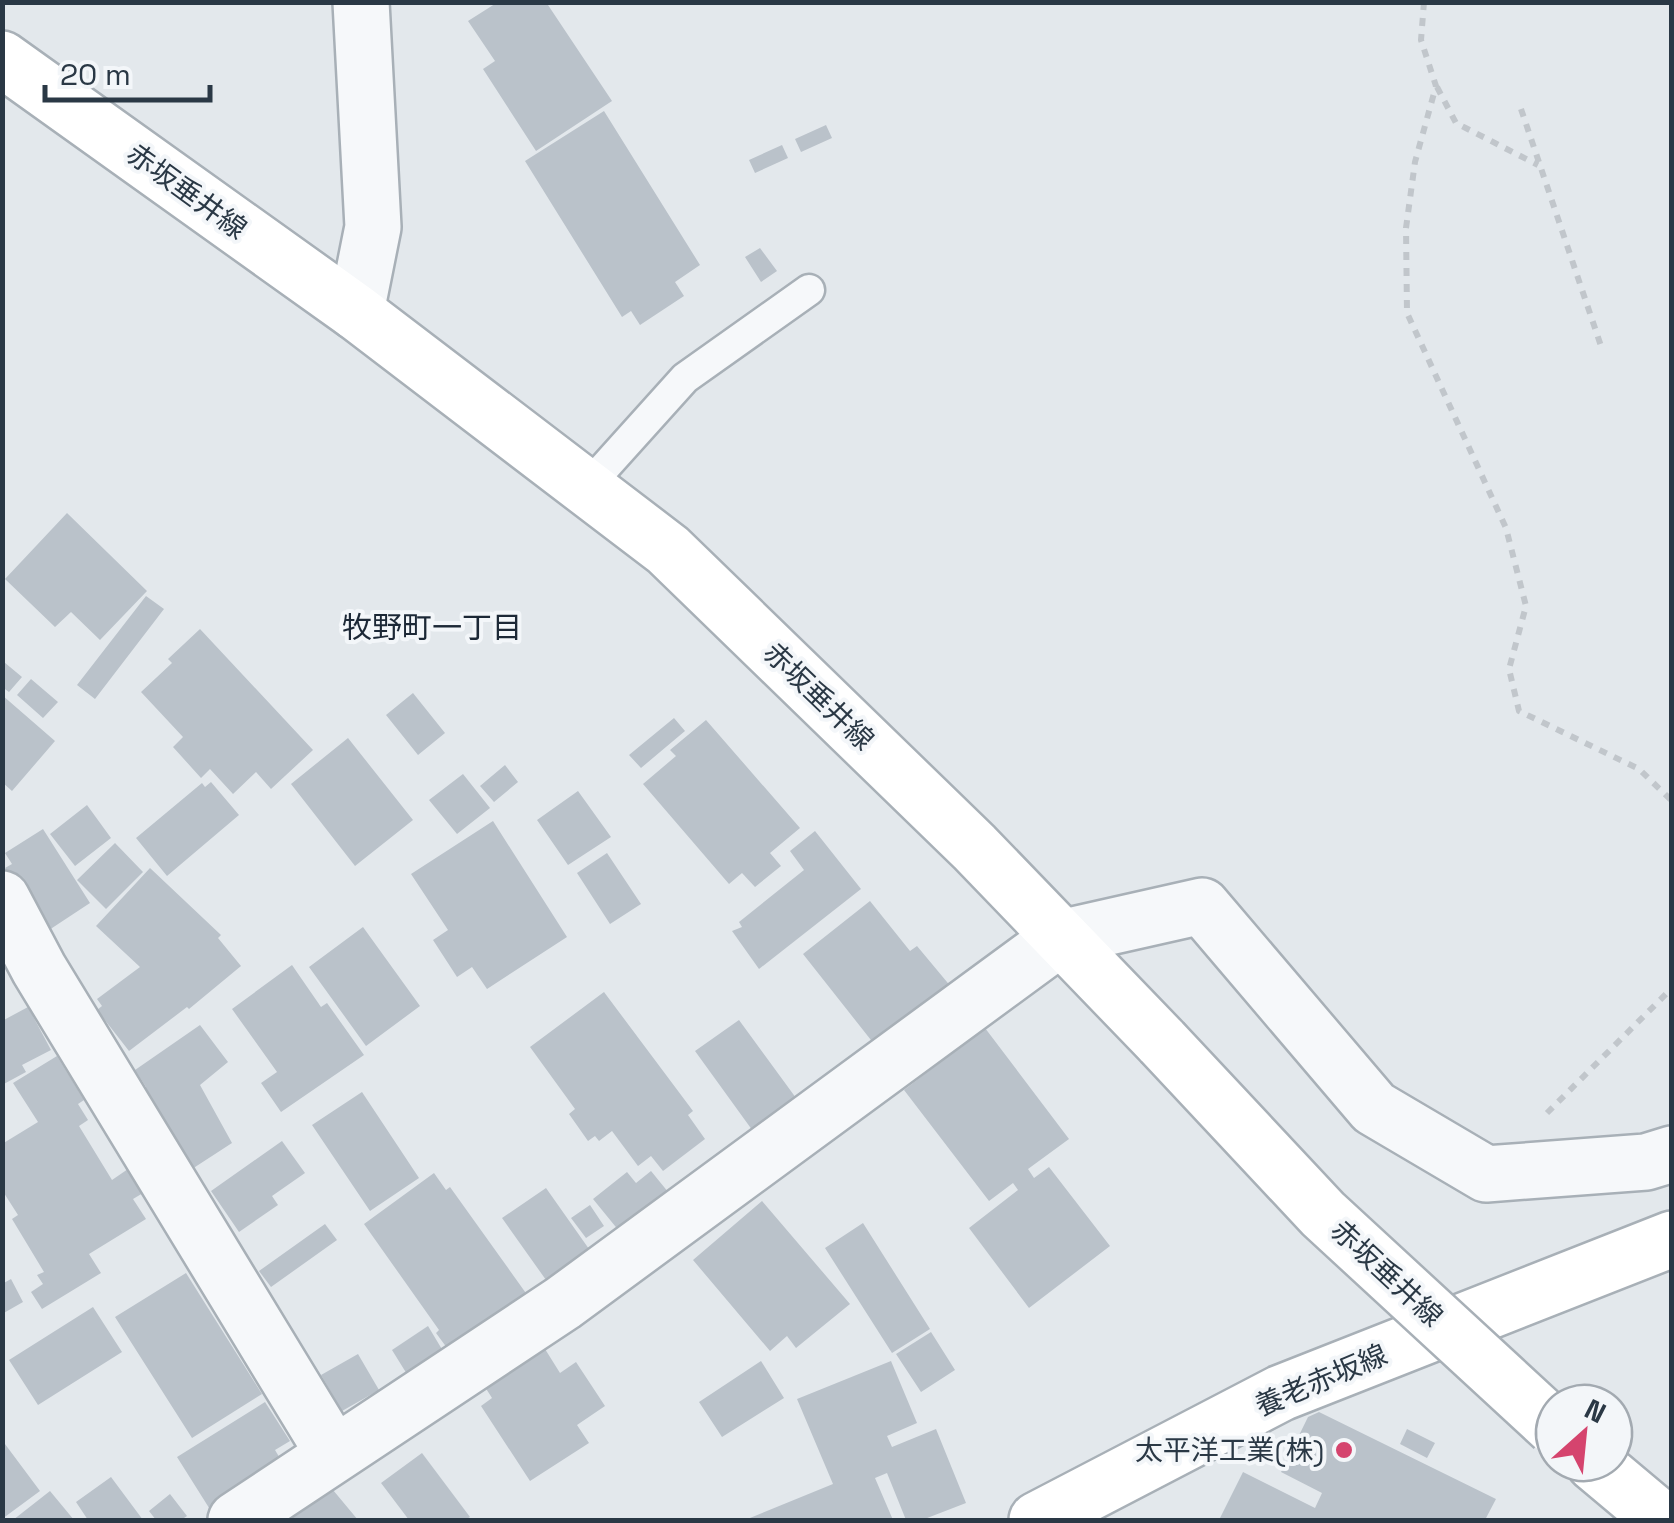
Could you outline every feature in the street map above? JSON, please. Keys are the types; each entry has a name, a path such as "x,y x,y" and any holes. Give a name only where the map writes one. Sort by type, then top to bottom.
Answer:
{"main road":[{"name":"赤坂垂井線","path":"2,58 356,312 668,550 974,847 1323,1214 1534,1409"},
{"name":"養老赤坂線","path":"1037,1520 1281,1393 1672,1239"},
{"path":"1618,1483 1662,1520"}],"street":[{"path":"356,312 373,227 361,2"},
{"path":"2,899 21,978 334,1454"},
{"path":"236,1520 562,1304 1060,938 1202,906 1374,1108 1486,1174 1646,1162 1672,1154"}],"lane":[{"path":"586,488 685,378 810,290"}],"path":[{"path":"1424,2 1421,40 1436,86 1456,123 1540,166"},
{"path":"1436,86 1414,162 1406,228 1406,313 1506,528 1526,606 1509,669 1518,711 1639,769 1672,801"},
{"path":"1521,109 1602,350"},
{"path":"1486,1174 1672,988"}],"building":[{"path":"498,2 546,2 612,101 536,151 483,69 495,61 468,21"},
{"path":"604,111 700,265 675,282 684,296 640,325 631,311 622,317 525,161"},
{"path":"826,125 832,138 801,152 795,139"},
{"path":"782,145 788,158 755,173 749,160"},
{"path":"760,248 777,271 761,282 745,257"},
{"path":"67,513 147,591 100,640 71,612 55,627 5,579"},
{"path":"146,596 164,609 95,699 77,685"},
{"path":"200,629 313,750 271,789 256,772 233,794 210,769 201,778 173,747 183,737 141,692"},
{"path":"4,662 22,677 9,692 2,687"},
{"path":"31,679 58,702 43,718 17,695"},
{"path":"413,693 445,733 418,755 386,715"},
{"path":"2,695 55,741 12,791 2,782"},
{"path":"674,718 685,731 641,768 629,755"},
{"path":"706,720 800,828 770,853 781,866 755,887 742,873 729,884 643,784 676,756 670,750"},
{"path":"348,738 413,820 355,866 291,784"},
{"path":"505,765 518,782 494,802 480,786"},
{"path":"463,774 490,808 457,834 429,800"},
{"path":"211,782 239,815 167,876 136,838 202,783 205,787"},
{"path":"578,791 611,837 568,865 537,820"},
{"path":"87,805 111,838 75,866 50,834"},
{"path":"493,821 567,937 487,989 472,967 457,977 433,940 448,930 411,874"},
{"path":"43,829 90,903 46,932 5,868 12,864 5,853"},
{"path":"815,831 861,889 759,969 732,931 742,927 739,922 804,870 790,851"},
{"path":"115,843 143,872 106,909 77,880"},
{"path":"607,853 641,904 610,924 577,873"},
{"path":"150,868 221,935 218,938 241,966 129,1051 97,1010 102,1006 97,999 140,967 96,926"},
{"path":"870,901 910,951 917,946 957,994 882,1054 803,954"},
{"path":"363,927 420,1006 366,1046 309,967"},
{"path":"292,965 321,1007 327,1003 364,1055 281,1112 261,1083 277,1072 232,1009"},
{"path":"604,992 693,1111 688,1115 705,1139 663,1171 651,1156 638,1166 612,1131 599,1141 595,1136 588,1141 569,1114 575,1109 530,1047"},
{"path":"28,1007 51,1050 22,1065 26,1072 2,1085 2,1021"},
{"path":"739,1020 807,1113 763,1145 695,1051"},
{"path":"200,1025 228,1062 200,1085 232,1143 192,1169 142,1090 146,1087 135,1070"},
{"path":"985,1028 1069,1139 1028,1169 1034,1178 1049,1167 1110,1246 1029,1308 969,1228 1018,1190 1013,1183 989,1201 904,1090"},
{"path":"57,1056 84,1100 78,1104 88,1120 79,1126 112,1180 128,1169 143,1193 133,1199 146,1219 89,1254 101,1273 42,1309 31,1292 43,1284 37,1275 44,1272 12,1219 18,1215 2,1190 2,1144 38,1122 13,1083"},
{"path":"362,1092 419,1178 370,1211 312,1125"},
{"path":"282,1141 305,1173 272,1196 278,1205 239,1232 211,1191"},
{"path":"651,1171 673,1198 624,1237 593,1199 627,1172 636,1183"},
{"path":"434,1173 446,1190 450,1187 528,1296 450,1352 436,1333 439,1330 364,1224"},
{"path":"546,1188 589,1249 546,1280 502,1218"},
{"path":"762,1201 850,1304 796,1348 787,1336 770,1351 693,1260"},
{"path":"590,1205 604,1226 586,1238 571,1218"},
{"path":"863,1223 930,1329 892,1353 825,1248"},
{"path":"325,1224 337,1240 271,1287 259,1271"},
{"path":"186,1273 262,1394 192,1438 115,1317"},
{"path":"11,1279 23,1302 2,1314 2,1284"},
{"path":"93,1307 122,1352 38,1405 9,1360"},
{"path":"428,1326 446,1356 410,1379 392,1350"},
{"path":"931,1332 955,1370 921,1392 896,1354"},
{"path":"545,1349 560,1373 576,1362 605,1406 577,1425 589,1443 530,1481 481,1406 492,1398 485,1387"},
{"path":"358,1354 379,1390 342,1411 321,1375"},
{"path":"761,1361 784,1398 722,1437 699,1402"},
{"path":"891,1361 917,1423 887,1436 892,1447 936,1429 966,1503 922,1520 906,1520 887,1473 875,1478 893,1520 745,1520 833,1484 797,1399"},
{"path":"265,1402 290,1441 275,1450 284,1465 211,1511 177,1457"},
{"name":"太平洋工業(株)","path":"1319,1412 1496,1499 1485,1520 1219,1520 1243,1472 1315,1508 1322,1493 1281,1472 1308,1417"},
{"path":"1407,1429 1435,1443 1427,1458 1400,1444"},
{"path":"2,1440 40,1491 2,1519"},
{"path":"422,1453 470,1517 409,1520 381,1483"},
{"path":"111,1477 143,1520 88,1520 76,1502"},
{"path":"328,1484 358,1520 284,1520"},
{"path":"50,1491 74,1520 13,1520"},
{"path":"170,1494 187,1516 181,1520 156,1520 149,1511"}],"place":[{"name":"太平洋工業(株)","path":"1344,1450"}],"district":[{"name":"牧野町一丁目","path":"432,627"}]}
